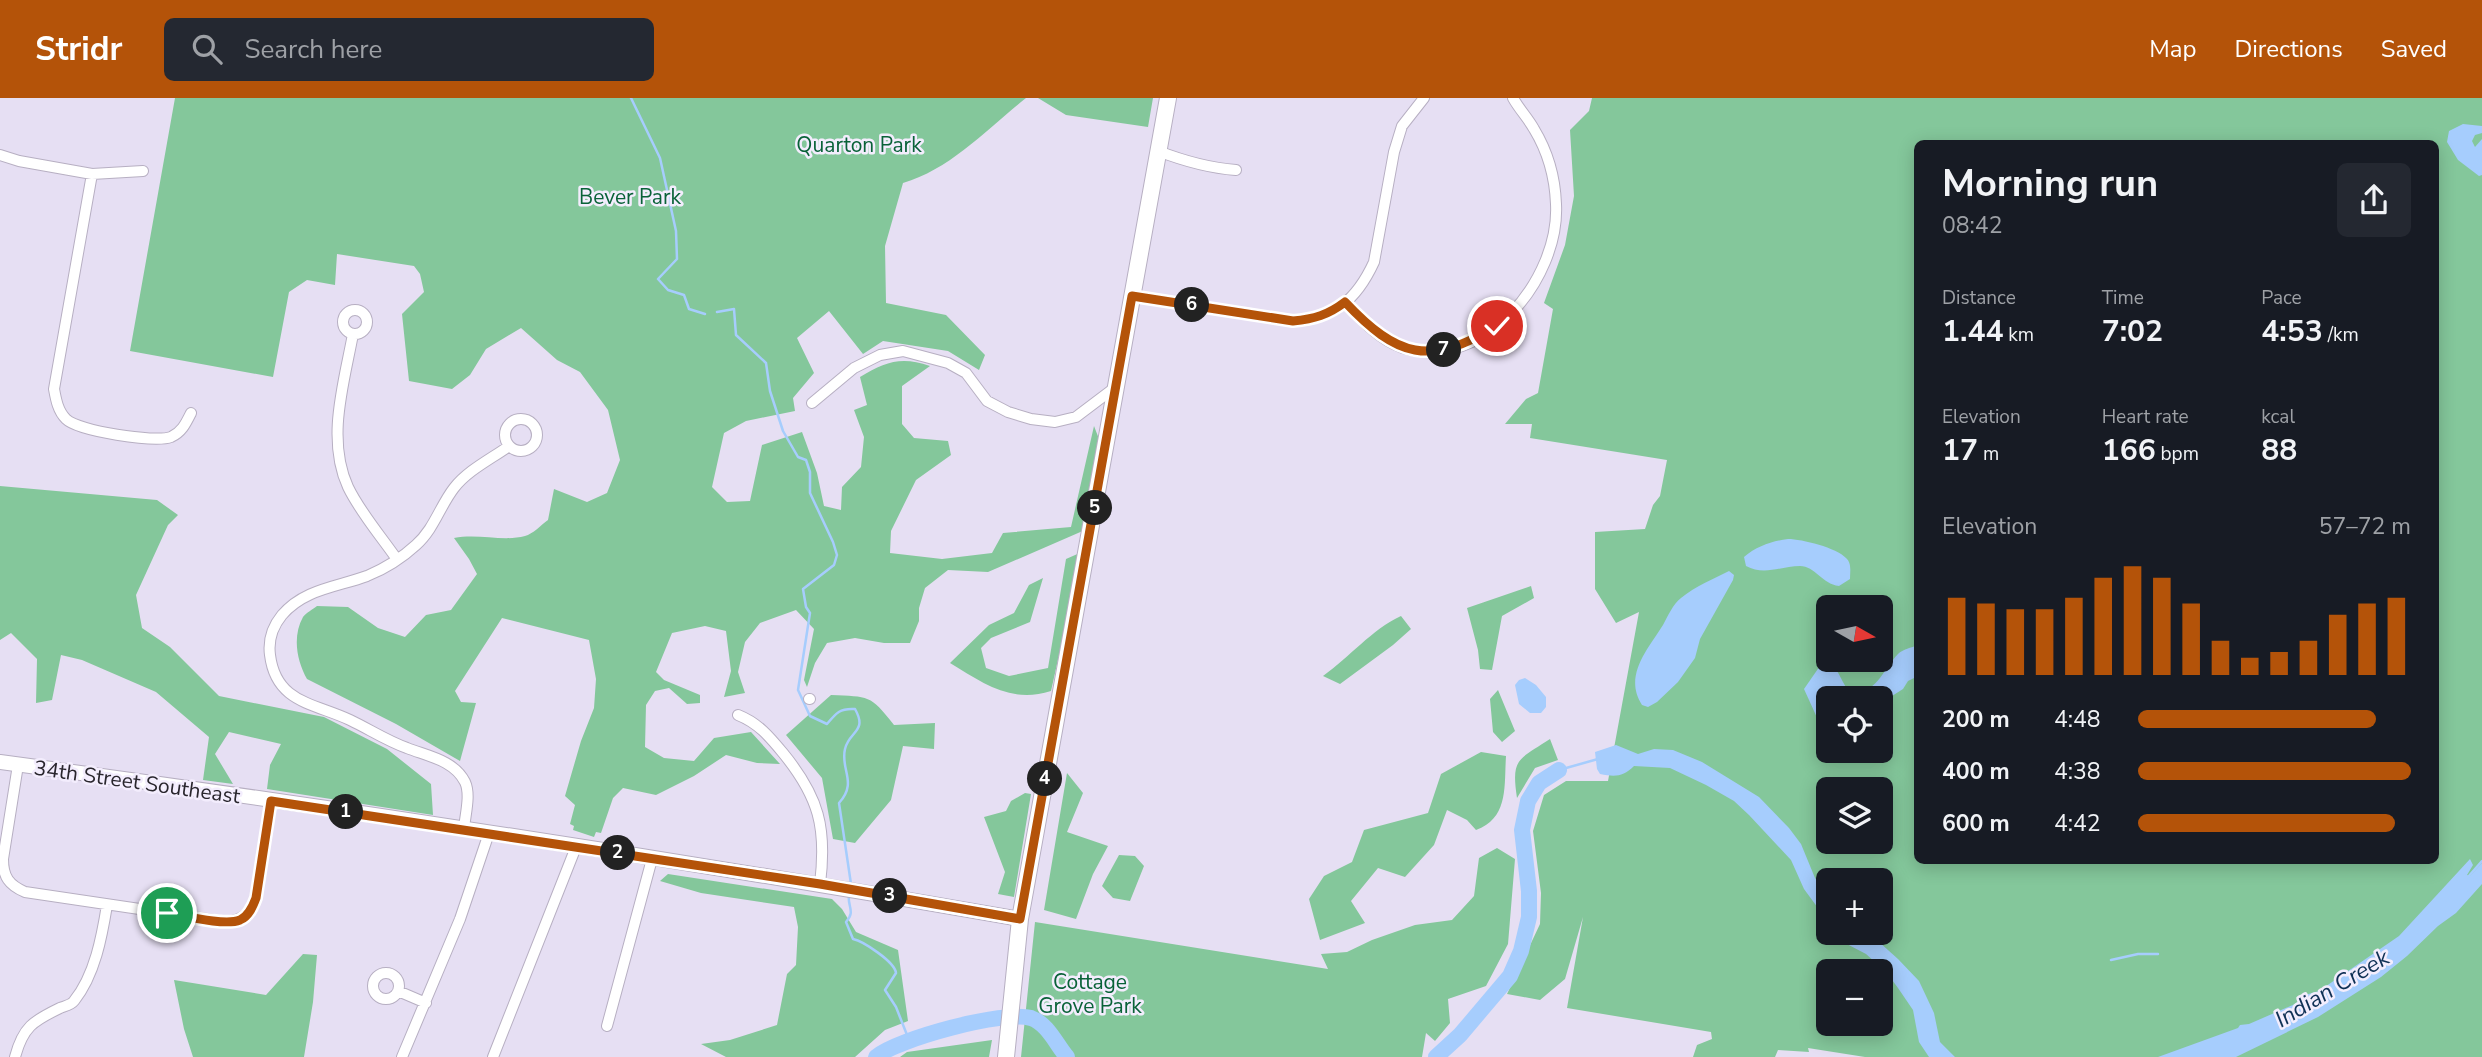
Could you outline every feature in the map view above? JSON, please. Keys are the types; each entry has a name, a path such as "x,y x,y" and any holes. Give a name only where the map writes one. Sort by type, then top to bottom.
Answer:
{"main road":[{"path":"1006,1057 1020,919 1168,98"}],"street":[{"path":"1132,296 1293,321 1314,319 1331,313 1355,294 1374,262 1394,152 1402,126 1424,98"},
{"path":"1345,302 1385,340 1403,348 1425,351 1445,350 1481,336 1513,313 1528,296 1549,253 1557,206 1547,152 1513,98"},
{"path":"1158,151 1201,165 1236,170"},
{"path":"0,155 92,174 143,171"},
{"path":"92,174 54,389 57,406 66,419 80,427 152,439 170,438 182,430 191,413"},
{"path":"353,334 337,434 339,454 348,487 397,558"},
{"path":"812,403 854,368 880,355 902,351 948,363 966,373 987,401 1008,412 1031,419 1055,422 1076,417 1117,386"},
{"path":"464,829 467,797 465,783 456,771 443,761 405,748 324,708 304,704 277,679 271,664 269,647 274,629 295,603 307,595 369,575 416,545 430,529 455,487 509,446"},
{"path":"738,715 755,722 766,733 810,791 824,850 820,884"},
{"name":"34th Street Southeast","path":"0,762 464,829 820,884 1020,919"},
{"path":"18,765 3,873 12,886 24,892 107,905 227,922 242,920 251,910 256,898 271,801"},
{"path":"402,1057 460,919 489,833"},
{"path":"493,1057 576,847"},
{"path":"607,1026 652,859"},
{"path":"16,1057 27,1027 73,1003 99,951 107,905"},
{"path":"398,991 426,1003"}],"green space":[{"path":"175,98 1026,98 953,158 921,177 903,183 885,246 886,303 946,315 985,355 979,370 948,351 883,341 863,354 829,311 797,338 814,373 793,398 795,411 746,421 724,433 712,487 727,502 750,501 762,445 802,432 817,473 824,506 841,510 842,487 861,467 864,437 854,410 867,405 860,377 885,364 910,361 930,366 902,386 902,424 914,438 948,441 951,455 916,480 891,531 890,553 942,559 992,553 1003,533 1071,527 1094,426 1099,439 1085,530 988,572 948,570 925,588 919,608 919,621 910,643 884,643 855,638 827,643 815,663 807,687 804,680 814,629 796,610 760,623 745,642 738,672 745,693 724,697 731,671 726,631 705,626 672,633 656,672 664,680 700,695 700,703 687,704 669,688 655,691 646,705 645,747 664,758 694,761 714,738 751,732 780,764 757,763 726,755 694,776 656,795 623,788 613,798 601,833 596,832 594,837 573,830 574,826 570,824 575,805 565,796 594,708 596,679 589,640 502,618 455,691 461,702 476,703 460,761 396,724 307,679 298,657 297,641 303,617 317,606 348,607 378,628 405,637 426,615 451,610 477,574 454,538 517,538 528,535 548,520 554,489 587,502 607,493 620,460 608,410 580,372 557,360 521,328 486,349 470,375 452,389 409,381 402,314 424,292 420,274 414,266 337,254 335,285 307,280 289,292 273,377 130,351"},
{"path":"1038,98 1153,98 1148,127 1066,115"},
{"path":"1592,98 2482,98 2482,1057 1865,1057 1808,1048 1809,1052 1778,1050 1775,1057 1693,1057 1697,1045 1712,1039 1711,1032 1567,1008 1583,917 1565,979 1540,1000 1507,994 1540,924 1541,893 1533,831 1544,795 1566,781 1608,781 1639,612 1616,623 1595,589 1595,532 1645,529 1653,505 1660,496 1667,460 1530,438 1532,424 1505,424 1526,399 1538,393 1553,309 1544,303 1565,245 1574,196 1570,130 1589,111"},
{"path":"0,486 157,500 178,515 168,525 136,595 142,628 170,647 219,696 324,717 387,749 431,784 433,815 267,789 270,765 281,744 229,732 215,754 233,784 203,780 209,737 156,692 82,660 61,655 52,700 36,703 37,659 11,633 0,640"},
{"path":"1082,552 1051,691 1023,695 1010,693 986,684 950,663 989,625 1014,613 1029,585 1043,578 1030,622 991,638 981,648 986,668 1009,676 1048,668 1066,559"},
{"path":"1531,586 1534,598 1502,616 1492,670 1480,669 1467,608"},
{"path":"1401,616 1411,629 1393,645 1340,684 1323,676 1370,636"},
{"path":"1498,690 1515,731 1502,742 1493,732 1490,699"},
{"path":"831,695 868,699 874,702 894,725 935,723 934,749 903,746 891,800 855,843 833,839 822,778 786,735"},
{"path":"1550,739 1558,760 1535,768 1517,798 1515,775 1519,761"},
{"path":"1481,752 1506,756 1503,800 1494,818 1476,830 1467,820 1447,810 1434,845 1405,877 1378,868 1351,901 1365,923 1320,940 1309,899 1324,876 1352,862 1364,830 1428,813 1441,774"},
{"path":"1067,773 1083,793 1067,832 1108,846 1093,874 1076,919 1044,910"},
{"path":"1025,793 1031,794 1014,897 998,894 1005,872 984,817 1006,811 1011,801"},
{"name":"Cottage Grove Park","path":"1497,848 1515,859 1508,944 1486,986 1448,999 1450,1023 1435,1041 1426,1033 1422,1057 1021,1057 1035,922 1328,969 1321,954 1347,952 1415,925 1452,920 1474,896 1479,858"},
{"path":"1119,855 1135,856 1144,866 1130,901 1113,898 1102,886"},
{"path":"668,874 832,899 842,909 856,932 898,950 908,1021 885,1030 855,1057 726,1057 701,1044 730,1040 777,1025 787,974 796,965 798,927 794,907 701,893 660,881"},
{"path":"303,954 317,955 304,1057 193,1057 174,980 266,995"},
{"path":"992,1040 989,1057 900,1057 907,1052"}],"water":[{"path":"2463,124 2482,126 2482,133 2475,135 2472,141 2475,147 2482,139 2482,175 2479,176 2458,160 2447,142 2449,131"},
{"path":"1788,539 1819,545 1841,554 1849,562 1850,579 1839,586 1805,567 1759,570 1746,566 1744,557 1754,550"},
{"path":"1729,571 1734,575 1733,580 1700,639 1695,658 1678,682 1657,702 1648,707 1642,705 1635,684 1636,673 1673,607 1693,590"},
{"path":"1914,647 1914,678 1893,695 1893,686 1872,686 1884,672 1894,672 1894,658"},
{"path":"1816,672 1837,672 1846,686 1816,686 1816,715 1804,689"},
{"path":"1525,678 1536,685 1546,697 1546,707 1541,713 1530,713 1519,704 1515,685"},
{"path":"1616,745 1638,754 1654,749 1673,750 1702,762 1759,797 1801,844 1816,879 1816,905 1804,889 1791,860 1734,801 1670,768 1634,766 1618,775 1600,774 1595,752"},
{"path":"2470,859 2473,865 2467,875 2470,876 2482,863 2482,884 2456,913 2381,977 2318,1017 2236,1057 2158,1057 2240,1025 2249,1024 2295,1004 2305,995 2319,991 2399,936"},
{"path":"1849,945 1882,945 1919,981 1934,1013 1940,1042 1955,1057 1929,1057 1919,1042 1913,1010 1893,982 1893,959 1872,959"}],"waterway":[{"path":"631,98 660,158 676,231 677,259 658,279 668,290 684,295 689,309 705,314"},
{"path":"717,312 734,309 736,335 766,363 770,391 783,431 798,457 806,460 810,472 810,493 837,555 834,565 803,589 806,607 810,613 798,690 810,716 827,724 836,714 846,709 855,709 858,717 859,727 845,749 848,782 845,796 839,803 851,884"},
{"name":"Indian Creek","path":"1559,770 1598,759"},
{"name":"Indian Creek","path":"1436,1057 1460,1035 1510,976 1521,951 1529,917 1522,830 1528,801 1539,783 1559,770"},
{"name":"Indian Creek","path":"2468,877 2482,861"},
{"path":"849,894 851,912 846,922 853,939 878,953 894,968 896,973 885,990 896,1007 909,1040"},
{"path":"2111,960 2138,954 2158,954"},
{"name":"Indian Creek","path":"876,1057 905,1042 951,1028 998,1018 1017,1017 1037,1021 1067,1057"}],"route":[{"path":"167,913 227,922 242,920 251,910 256,898 271,801 820,884 1020,919 1132,296 1293,321 1314,319 1331,313 1345,302 1385,340 1403,348 1425,351 1445,350 1481,336 1497,326"}],"park label":[{"name":"Quarton Park","path":"859,145"},
{"name":"Bever Park","path":"630,197"}]}
